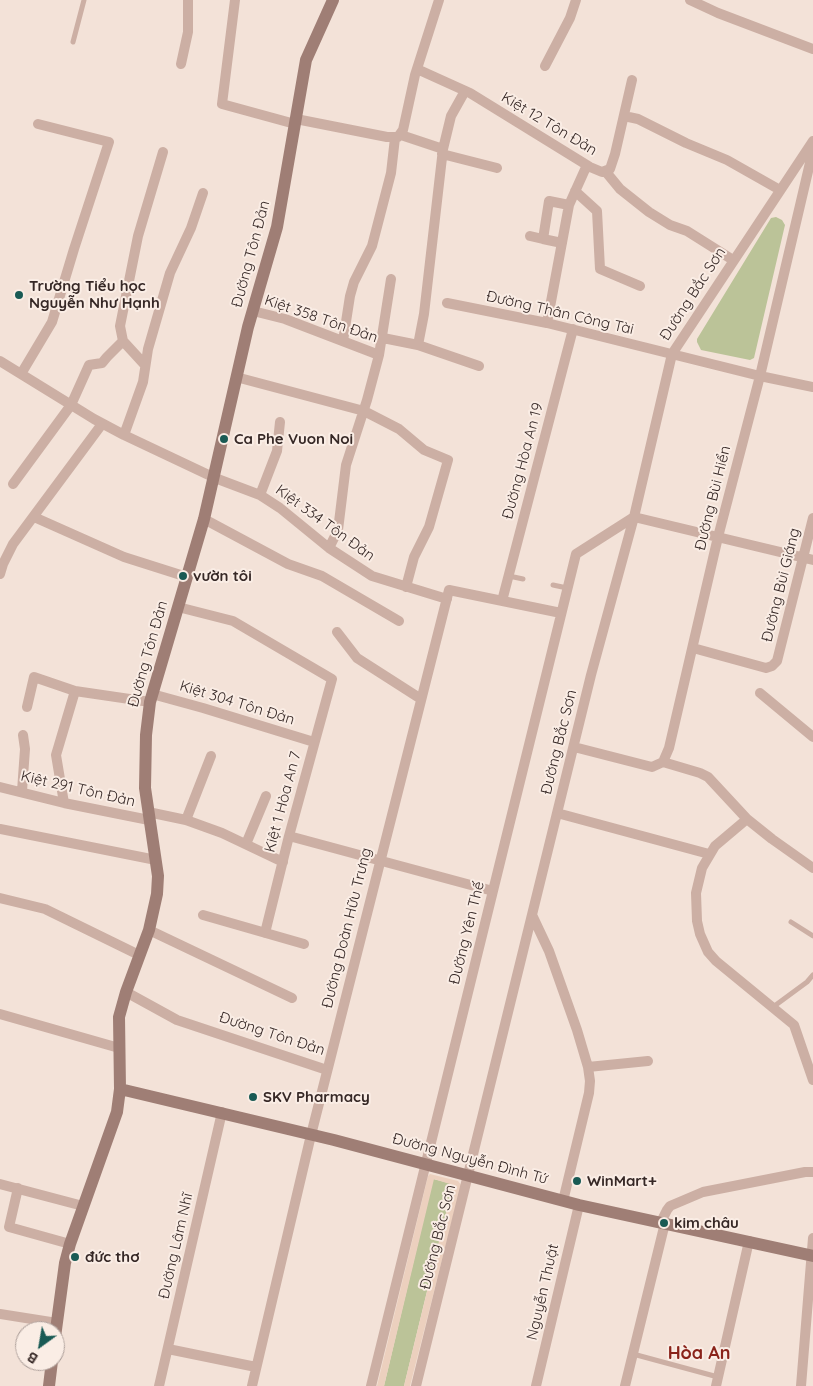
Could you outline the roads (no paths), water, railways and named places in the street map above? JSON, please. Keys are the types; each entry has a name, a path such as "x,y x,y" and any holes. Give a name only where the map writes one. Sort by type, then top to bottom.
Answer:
{"street":[{"path":"181,64 188,32 188,0"},
{"path":"235,0 222,104 295,122 398,136 497,168"},
{"name":"Đường Tôn Đản","path":"57,1321 70,1244 120,1102 119,1017 148,930 157,894 158,876 148,816 145,764 146,727 151,698 215,478 236,377 279,218 306,60 332,0"},
{"path":"343,341 350,296 354,282 372,246 398,136 439,0"},
{"path":"545,66 570,18 576,0"},
{"path":"690,0 718,13 813,49"},
{"name":"Kiệt 12 Tôn Đản","path":"417,70 465,91 587,165 602,172 610,169 615,154 632,80"},
{"path":"418,345 424,314 443,152 451,116 465,91"},
{"path":"624,116 638,120 727,160 780,190"},
{"path":"21,374 52,322 108,142 38,124"},
{"name":"Đường Bắc Sơn","path":"416,1386 574,747 634,516 672,354 813,141"},
{"name":"Đường Bùi Hiển","path":"663,762 669,748 718,537 760,376 813,150"},
{"path":"146,365 123,341 120,326 138,236 163,152"},
{"path":"547,323 569,205 587,165"},
{"path":"606,172 620,188 649,212 670,225 687,231 733,260"},
{"path":"575,191 597,211 600,269 640,286"},
{"path":"124,435 143,382 148,349 170,273 191,228 203,193"},
{"path":"543,239 549,201 569,205"},
{"path":"530,236 562,242"},
{"path":"329,548 338,530 346,465 364,411 383,338 391,279"},
{"name":"Đường Thân Công Tài","path":"447,303 547,323 760,376 813,387"},
{"name":"Kiệt 358 Tôn Đản","path":"253,311 285,319 379,355"},
{"name":"Đường Hòa An 19","path":"502,601 573,329"},
{"path":"383,338 418,345 480,366"},
{"path":"13,484 71,405 89,365 102,363 123,341"},
{"name":"Kiệt 334 Tôn Đản","path":"0,361 102,424 215,478 260,495 280,508 329,548 372,576 447,599"},
{"path":"236,377 364,411 399,429 424,450 448,460 429,527 414,557 406,587"},
{"path":"260,495 277,451 280,422"},
{"path":"0,574 7,556 34,516 102,424"},
{"path":"34,516 124,557 187,577"},
{"path":"634,516 808,559"},
{"name":"Đường Yên Thế","path":"371,1386 430,1166 493,890 576,554 634,516"},
{"name":"Đường Bùi Giáng","path":"693,648 766,668 772,666 777,661 808,559 813,518"},
{"path":"204,519 288,564 322,576 399,621"},
{"path":"447,599 449,590 502,601 533,603 561,613"},
{"name":"Đường Đoàn Hữu Trưng","path":"252,1386 327,1070 447,599"},
{"name":"Kiệt 1 Hòa An 7","path":"178,607 233,621 332,679 289,836 265,933"},
{"path":"337,632 357,658 421,699"},
{"name":"Kiệt 304 Tôn Đản","path":"27,707 34,676 75,691 151,698 203,708 314,742"},
{"path":"64,803 56,755 75,691"},
{"path":"760,693 813,737"},
{"path":"22,791 25,749 23,735"},
{"path":"574,747 652,767 663,762 705,775 748,819 772,840 813,868"},
{"path":"186,820 211,756"},
{"name":"Kiệt 291 Tôn Đản","path":"0,786 64,803 186,820 222,833 283,862"},
{"path":"246,844 266,796"},
{"path":"558,813 709,854"},
{"path":"748,819 715,846 709,854 700,877 696,893 696,907 703,943 716,961 794,1024 813,1080"},
{"path":"0,829 156,860"},
{"path":"289,836 493,890"},
{"path":"0,898 45,909 139,955"},
{"path":"203,915 304,944"},
{"path":"532,915 574,1021 588,1067 590,1093 563,1201"},
{"path":"148,930 292,998"},
{"name":"Đường Tôn Đản","path":"126,992 177,1020 327,1070"},
{"path":"0,1014 119,1048"},
{"path":"588,1067 648,1060"},
{"name":"Đường Nguyễn Đình Tứ","path":"120,1090 222,1112 563,1201 812,1256"},
{"name":"Đường Lâm Nhĩ","path":"159,1386 222,1112"},
{"path":"625,1386 663,1223 670,1206 703,1192 813,1172"},
{"path":"0,1184 83,1206"},
{"path":"18,1188 9,1227 70,1244"},
{"name":"Nguyễn Thuật","path":"536,1386 579,1204"},
{"path":"801,1386 813,1238"},
{"path":"717,1382 749,1241"},
{"path":"0,1314 44,1321"},
{"path":"168,1349 256,1368"},
{"path":"49,1386 51,1371"}],"lane":[{"path":"73,42 84,0"},
{"path":"508,576 523,578"},
{"path":"553,585 568,588"},
{"path":"791,922 813,936"},
{"path":"773,1007 808,982 813,975"},
{"path":"633,1354 717,1382"}],"place":[{"name":"Trường Tiểu học Nguyễn Như Hạnh","path":"19,295"},
{"name":"Ca Phe Vuon Noi","path":"224,439"},
{"name":"vườn tôi","path":"183,576"},
{"name":"SKV Pharmacy","path":"253,1097"},
{"name":"WinMart+","path":"577,1181"},
{"name":"kim châu","path":"664,1223"},
{"name":"đức thơ","path":"75,1257"}],"district":[{"name":"Hòa An","path":"699,1354"}]}
